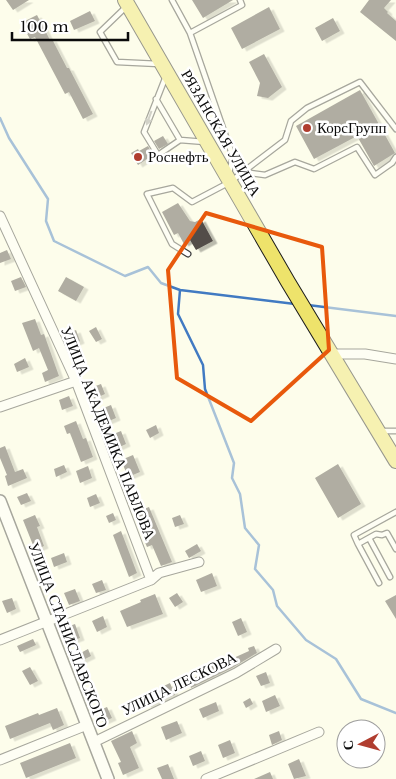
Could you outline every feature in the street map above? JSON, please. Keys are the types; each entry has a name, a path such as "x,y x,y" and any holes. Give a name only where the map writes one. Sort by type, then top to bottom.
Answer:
{"main road":[{"name":"РЯЗАНСКАЯ УЛИЦА","path":"126,2 291,287 396,461"}],"street":[{"name":"УЛИЦА АКАДЕМИКА ПАВЛОВА","path":"0,216 76,381 151,580"},
{"path":"332,354 365,354 396,359"},
{"path":"0,407 76,381"},
{"name":"УЛИЦА СТАНИСЛАВСКОГО","path":"0,502 4,524 46,622 108,779"},
{"path":"0,640 151,580 159,573 199,562"},
{"name":"УЛИЦА ЛЕСКОВА","path":"94,742 236,673 276,649"},
{"path":"0,760 87,725"},
{"path":"206,779 319,732"}],"lane":[{"path":"172,0 190,33 233,157 229,179"},
{"path":"190,33 242,4 240,0"},
{"path":"126,2 100,32 116,62 165,68 144,132 158,155 180,140 208,143"},
{"path":"188,254 172,244 147,194 173,188 192,202 243,172 285,140 291,121 307,108 360,82 396,129"},
{"path":"156,99 180,140"},
{"path":"243,172 265,175 295,162 314,169 357,147 375,175 392,163 396,157"},
{"path":"378,431 396,431"},
{"path":"379,583 354,534 396,512"},
{"path":"358,544 376,534 382,535 387,533 396,549"},
{"path":"369,538 390,577"}],"highlighted area":[{"path":"206,213 322,247 329,350 251,421 177,378 168,270"}],"building":[{"path":"6,0 29,0 13,10"},
{"path":"192,0 233,0 203,18"},
{"path":"369,0 391,0 384,8 396,21 396,41 360,12"},
{"path":"269,7 280,29 242,49 231,28"},
{"path":"90,11 95,21 74,30 70,21"},
{"path":"37,15 50,40 52,39 67,68 69,68 93,114 83,119 69,92 65,94 35,37 30,39 21,23"},
{"path":"333,18 340,31 322,41 315,28"},
{"path":"264,54 282,87 268,98 257,96 260,83 249,62"},
{"path":"360,90 395,153 374,166 357,136 314,159 296,126"},
{"path":"163,136 168,144 159,149 154,141"},
{"path":"148,146 153,155 138,165 131,153"},
{"path":"178,203 190,221 195,222 201,219 213,241 196,250 190,240 184,244 178,233 174,235 162,212"},
{"path":"7,250 11,259 0,263 0,253"},
{"path":"21,277 26,287 15,291 11,281"},
{"path":"66,277 84,287 76,301 58,291"},
{"path":"35,319 41,335 44,334 59,376 45,382 42,373 48,370 39,348 33,351 22,323"},
{"path":"96,327 102,339 96,342 89,331"},
{"path":"76,330 80,341 67,347 62,336"},
{"path":"25,358 29,367 17,372 14,364"},
{"path":"101,384 105,394 94,399 90,388"},
{"path":"69,396 73,406 62,410 59,400"},
{"path":"111,405 116,418 102,424 96,411"},
{"path":"76,421 83,439 86,438 93,457 81,462 70,433 67,434 64,426"},
{"path":"156,425 159,433 150,438 146,430"},
{"path":"121,431 126,444 111,451 106,437"},
{"path":"5,446 15,472 23,469 27,478 8,486 5,476 7,475 0,458 0,448"},
{"path":"133,455 140,472 128,477 121,460"},
{"path":"338,464 361,504 338,518 315,478"},
{"path":"64,465 67,472 56,477 54,469"},
{"path":"88,466 92,478 80,483 76,471"},
{"path":"27,493 31,501 21,505 17,497"},
{"path":"96,494 100,503 90,507 87,498"},
{"path":"149,507 172,562 161,566 152,545 147,547 140,531 143,530 136,512"},
{"path":"113,513 116,520 109,523 106,516"},
{"path":"35,515 40,526 37,527 44,546 35,550 23,520"},
{"path":"180,515 184,524 175,527 172,518"},
{"path":"121,531 137,573 129,577 113,535"},
{"path":"197,544 201,551 189,558 185,551"},
{"path":"64,553 67,562 54,567 51,558"},
{"path":"212,573 217,586 201,592 196,580"},
{"path":"102,580 106,590 96,593 92,584"},
{"path":"75,589 80,601 69,605 64,593"},
{"path":"177,593 183,602 175,607 169,598"},
{"path":"155,594 163,614 127,627 120,611"},
{"path":"396,595 396,619 385,601"},
{"path":"12,598 16,609 7,613 2,601"},
{"path":"103,616 107,627 97,632 92,621"},
{"path":"241,618 247,632 238,636 232,622"},
{"path":"75,624 80,638 72,641 67,627"},
{"path":"33,639 36,645 20,652 17,646"},
{"path":"254,646 257,653 232,668 191,688 188,680 203,674 200,668 229,660 249,651 248,648"},
{"path":"88,649 91,656 81,661 77,655"},
{"path":"30,667 38,681 30,685 22,671"},
{"path":"266,672 270,683 261,686 256,676"},
{"path":"170,683 175,695 147,706 143,696"},
{"path":"275,695 280,706 266,712 262,701"},
{"path":"250,698 253,704 246,708 243,702"},
{"path":"216,702 219,711 203,718 199,709"},
{"path":"107,707 112,718 103,722 98,711"},
{"path":"57,708 64,725 53,730 50,723 10,739 5,726"},
{"path":"177,721 182,733 166,740 161,727"},
{"path":"132,731 137,743 130,747 139,768 123,775 118,763 121,762 111,741"},
{"path":"279,731 282,740 272,745 269,735"},
{"path":"230,740 235,753 223,758 218,745"},
{"path":"70,743 76,758 26,778 20,763"},
{"path":"201,751 205,761 193,766 189,756"},
{"path":"299,759 306,776 294,779 288,764"},
{"path":"168,764 174,779 162,779 157,768"},
{"path":"270,772 273,779 254,779"}],"waterway":[{"path":"0,118 9,138 48,199 46,221 54,241 125,276 148,267 161,283 180,290 178,314 203,365 205,389 234,463 232,478 240,494 245,528 259,545 255,569 273,590 277,606 306,640 336,659 361,699 396,713"},
{"path":"180,290 295,304"},
{"path":"308,305 396,316"}],"place":[{"name":"КорсГрупп","path":"307,128"},
{"name":"Роснефть","path":"138,157"}]}
